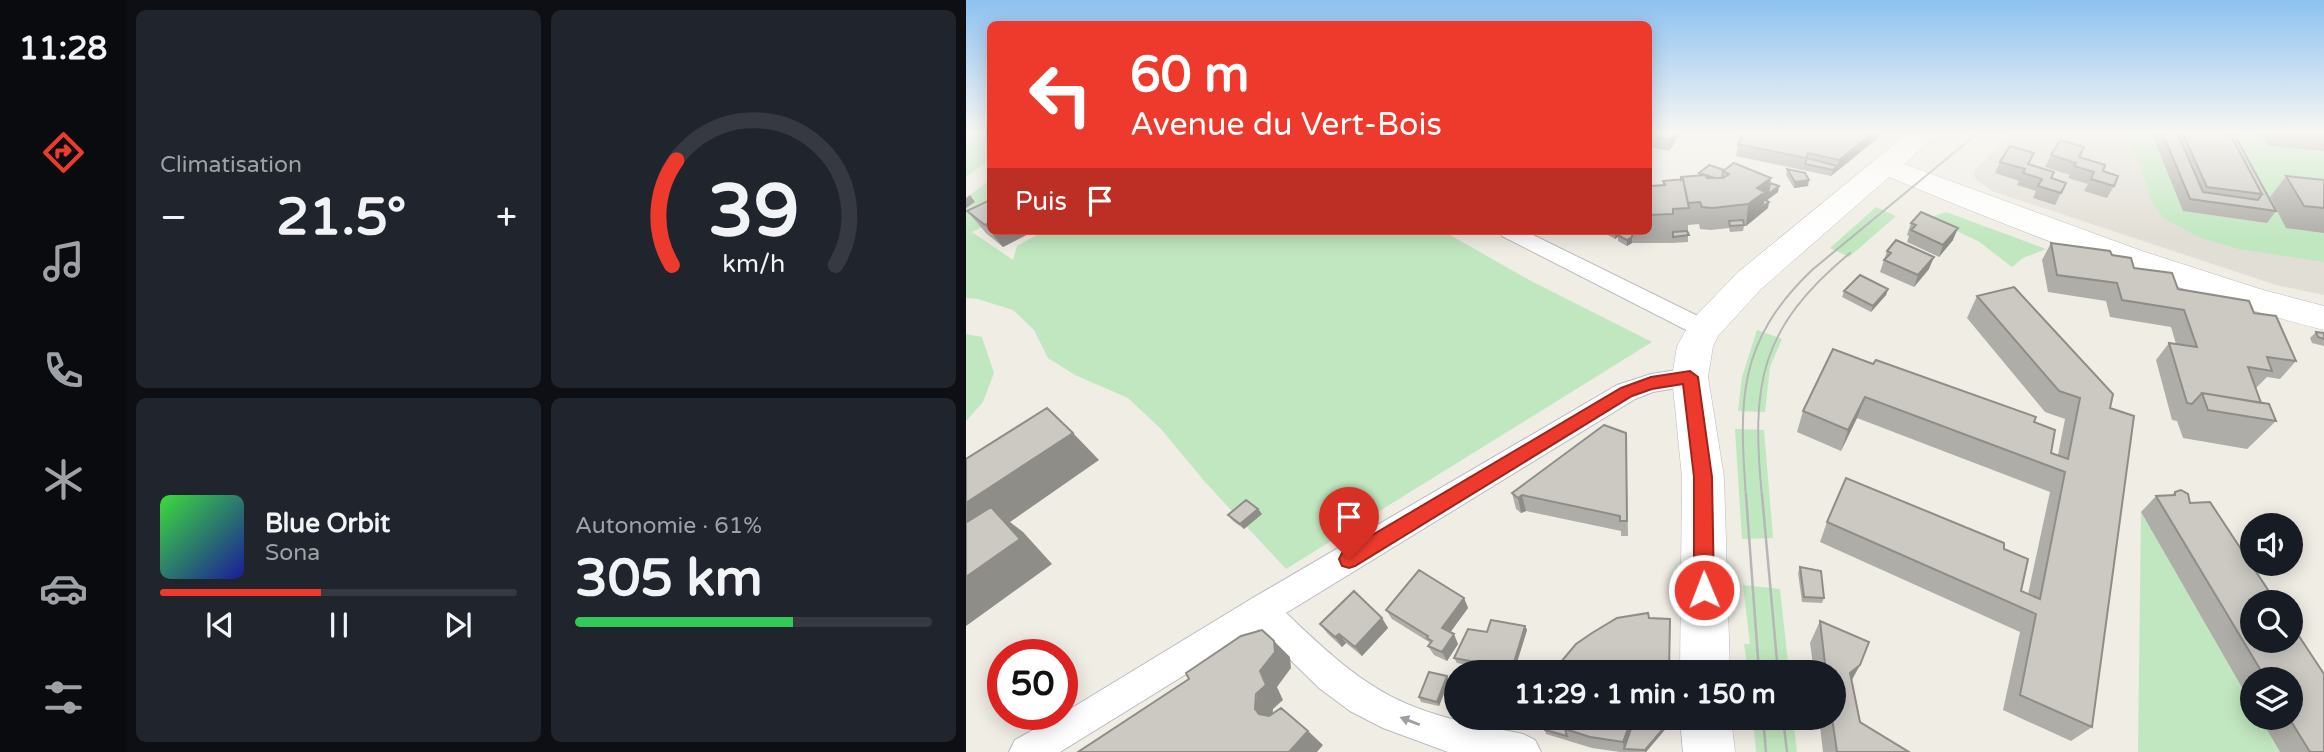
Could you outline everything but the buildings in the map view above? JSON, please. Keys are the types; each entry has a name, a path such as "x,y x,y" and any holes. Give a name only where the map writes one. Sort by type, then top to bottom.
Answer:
{"main road":[{"path":"1705,660 1703,477 1690,377 1695,346 1704,329 1767,265 1885,167"},
{"path":"1707,730 1709,752"}],"street":[{"path":"1889,167 2035,225 2196,281 2287,310 2324,318"},
{"path":"1517,235 1704,329"},
{"path":"1027,752 1626,392 1651,383 1690,377"},
{"path":"1262,610 1320,666 1377,708 1449,736 1523,752"}],"shaded area":[{"path":"1978,167 2324,167 2324,295 2276,285 1992,191 1978,181 1974,176"}],"green space":[{"path":"966,167 979,167 966,177"},
{"path":"2141,167 2165,167 2183,211 2266,223 2237,167 2324,167 2324,262 2239,249 2201,238 2163,218 2151,199"},
{"path":"987,182 987,224 972,232 1013,260 1017,246 1037,235 1450,235 1531,281 1652,342 1286,569 1205,482 1161,429 1128,398 1075,375 1048,358 1034,330 1013,310 966,298 966,198"},
{"path":"1876,207 1896,216 1849,257 1830,248"},
{"path":"1946,212 2046,249 2023,258 2012,267 1978,241 1929,218"},
{"path":"1757,330 1782,339 1770,367 1765,412 1738,411 1742,377"},
{"path":"966,334 982,337 994,373 983,402 966,421"},
{"path":"1735,429 1764,430 1773,538 1742,539"},
{"path":"2141,512 2240,684 2240,730 2267,730 2280,752 2138,752"},
{"path":"1743,585 1780,589 1788,660 1746,660 1744,644 1750,644"},
{"path":"1754,730 1794,730 1797,752 1756,752"}],"tram line":[{"path":"1746,497 1744,402 1748,374 1756,348 1769,322 1787,296 1812,270 1937,167"},
{"path":"1762,497 1758,421 1761,390 1768,361 1779,334 1796,307 1850,253"},
{"path":"1746,495 1758,660"},
{"path":"1762,495 1777,660"},
{"path":"1764,730 1766,752"},
{"path":"1784,730 1787,752"}],"route":[{"path":"1349,559 1626,392 1651,383 1690,377 1703,477 1704,590"}]}
